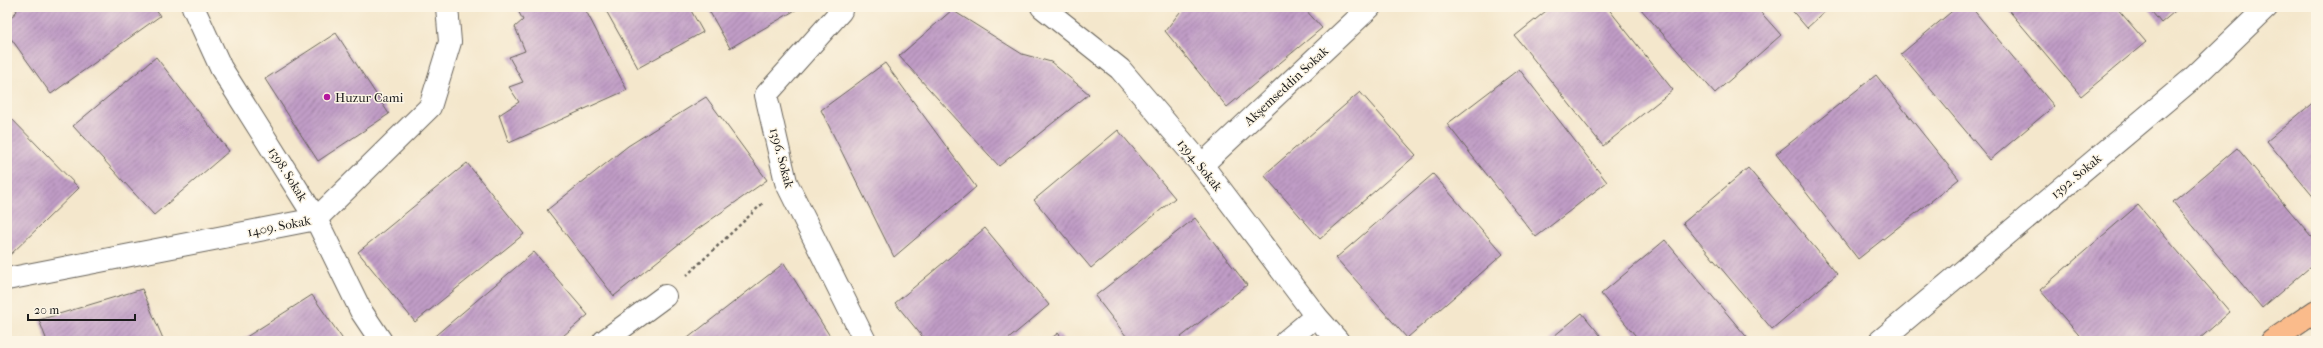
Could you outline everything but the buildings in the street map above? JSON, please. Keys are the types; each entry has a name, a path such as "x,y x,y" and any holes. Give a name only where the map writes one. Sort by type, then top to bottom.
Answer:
{"main road":[{"path":"2272,341 2316,311"}],"street":[{"name":"1398. Sokak","path":"193,7 221,68 316,219 361,311 381,341"},
{"name":"1409. Sokak","path":"7,280 316,219 430,107 450,42 447,7"},
{"name":"1394. Sokak","path":"1042,7 1120,69 1202,165 1316,316 1338,341"},
{"name":"Akşemseddin Sokak","path":"1202,165 1370,7"},
{"name":"1392. Sokak","path":"1880,341 2193,78 2267,7"},
{"name":"1396. Sokak","path":"846,8 766,95 786,182 865,341"},
{"path":"604,341 665,296"},
{"path":"1286,341 1316,316"}],"path":[{"path":"665,296 786,182"}],"place":[{"name":"Huzur Cami","path":"327,97"}]}
